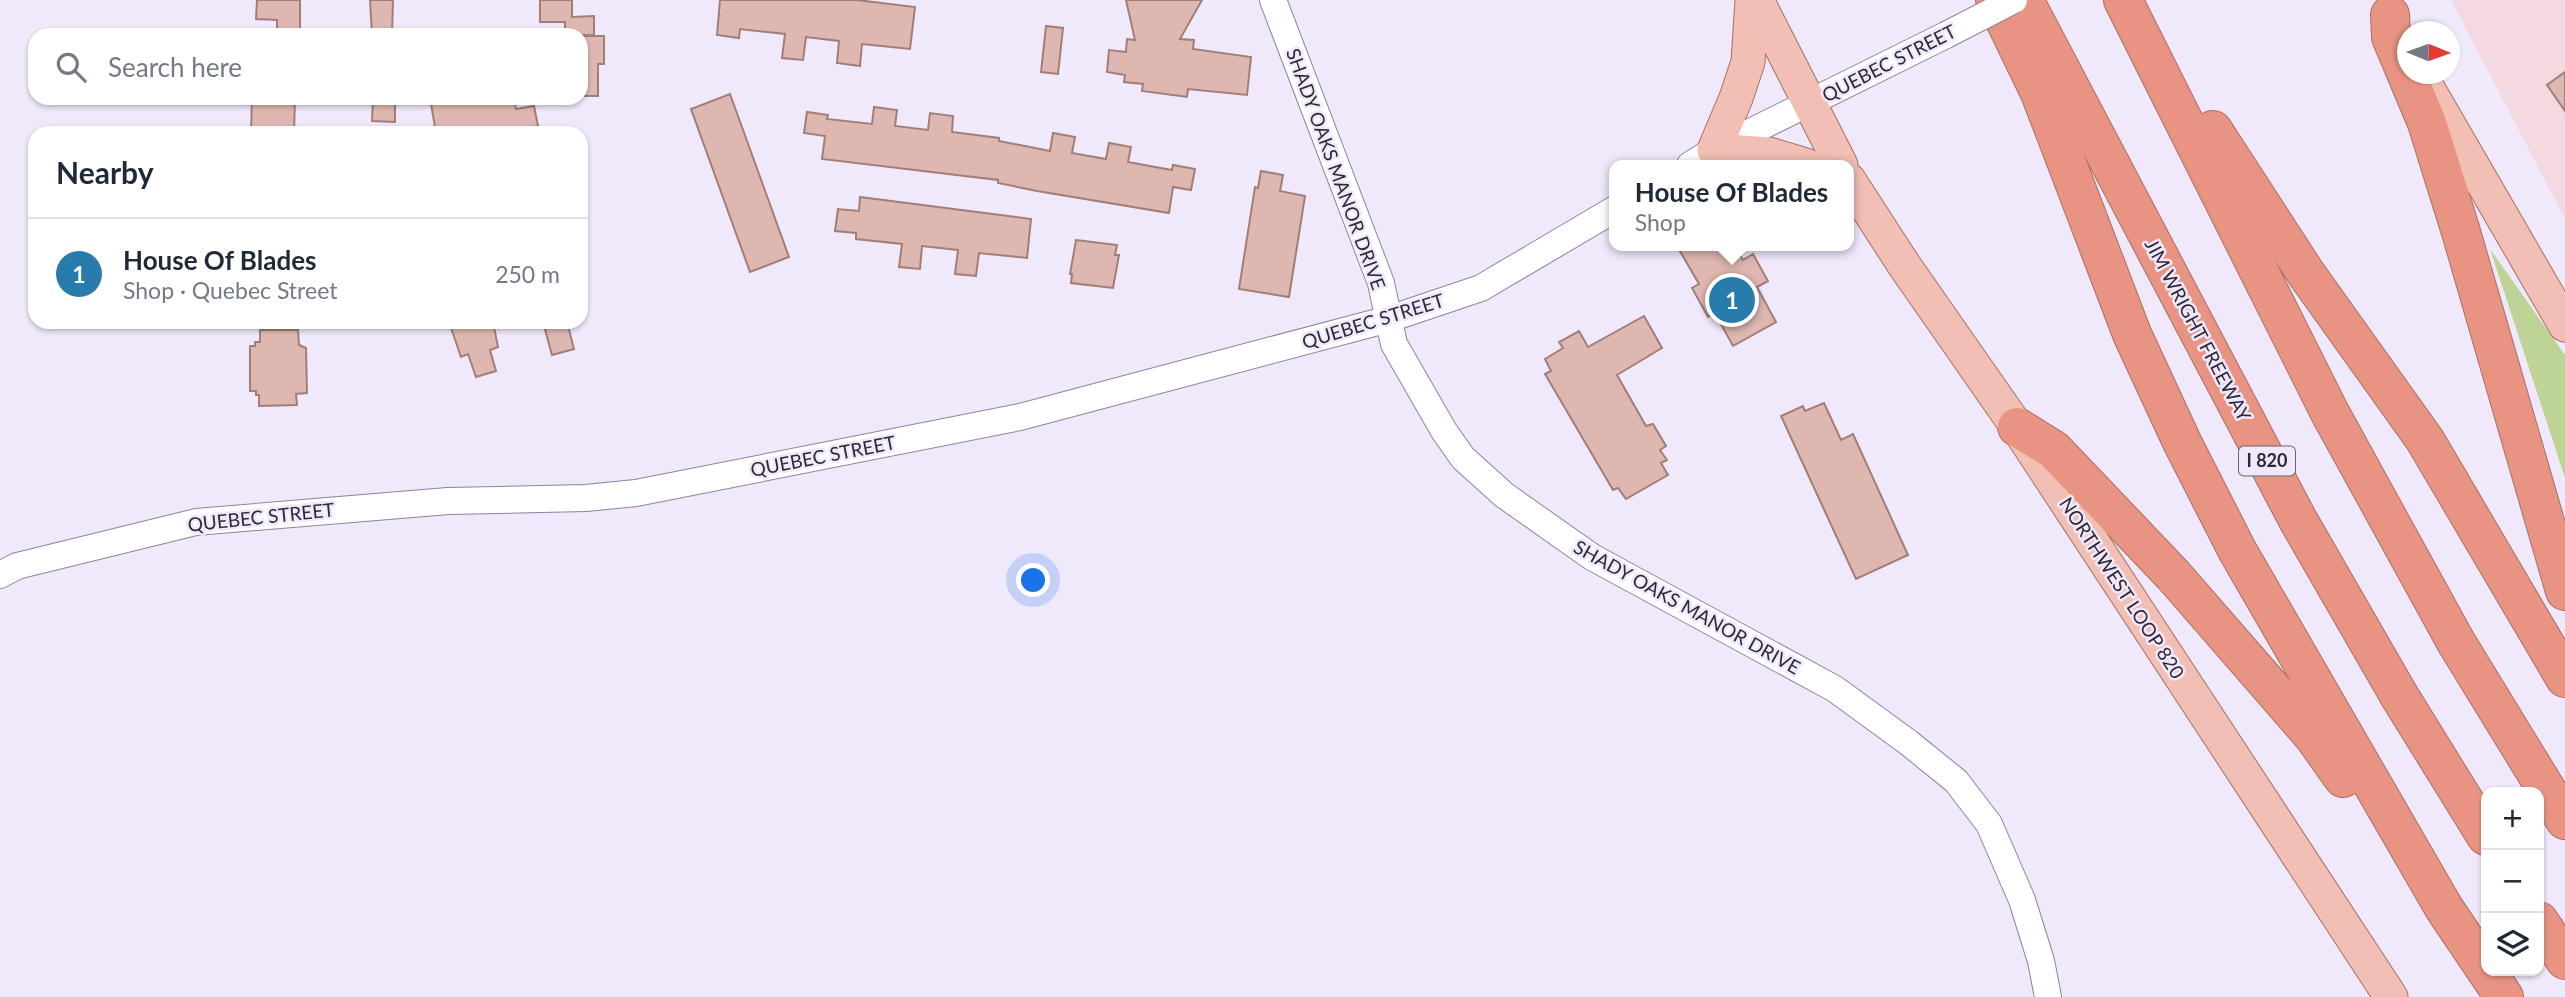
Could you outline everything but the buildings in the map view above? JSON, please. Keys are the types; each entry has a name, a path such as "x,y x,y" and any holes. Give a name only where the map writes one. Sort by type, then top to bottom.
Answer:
{"highway":[{"path":"1995,0 2040,93 2132,334 2182,442 2237,550 2444,908 2504,997"},
{"name":"JIM WRIGHT FREEWAY","path":"2024,0 2298,520 2400,697 2481,828"},
{"path":"2123,0 2329,414 2456,642 2565,820"},
{"path":"2384,5 2391,37 2427,123 2458,220 2565,591"},
{"path":"2158,66 2187,88 2305,272 2425,440 2565,678"},
{"path":"2017,427 2054,450 2219,626 2314,737 2428,898 2444,908"},
{"path":"2544,928 2565,960"}],"main road":[{"path":"1702,158 1736,98 1748,62 1752,0"},
{"name":"NORTHWEST LOOP 820","path":"1757,0 1838,160"},
{"path":"2384,5 2397,30"},
{"path":"2426,84 2565,325"},
{"path":"1702,158 1769,154 1789,160"},
{"name":"NORTHWEST LOOP 820","path":"1854,187 1903,265 2017,427 2391,997"}],"street":[{"name":"SHADY OAKS MANOR DRIVE","path":"1273,0 1381,283 1394,344 1444,431 1463,458 1504,495 1592,557 1835,689 1956,781 1989,824 2022,900 2041,961 2048,997"},
{"name":"QUEBEC STREET","path":"1702,158 2014,0"},
{"name":"QUEBEC STREET","path":"0,575 17,566 196,522 448,501 586,498 636,493 1020,417 1389,319 1481,288 1609,213"}],"shaded area":[{"path":"2451,0 2565,0 2565,219"}],"green space":[{"path":"2490,249 2565,355 2565,478"}],"place":[{"name":"House Of Blades","path":"1732,300"}]}
